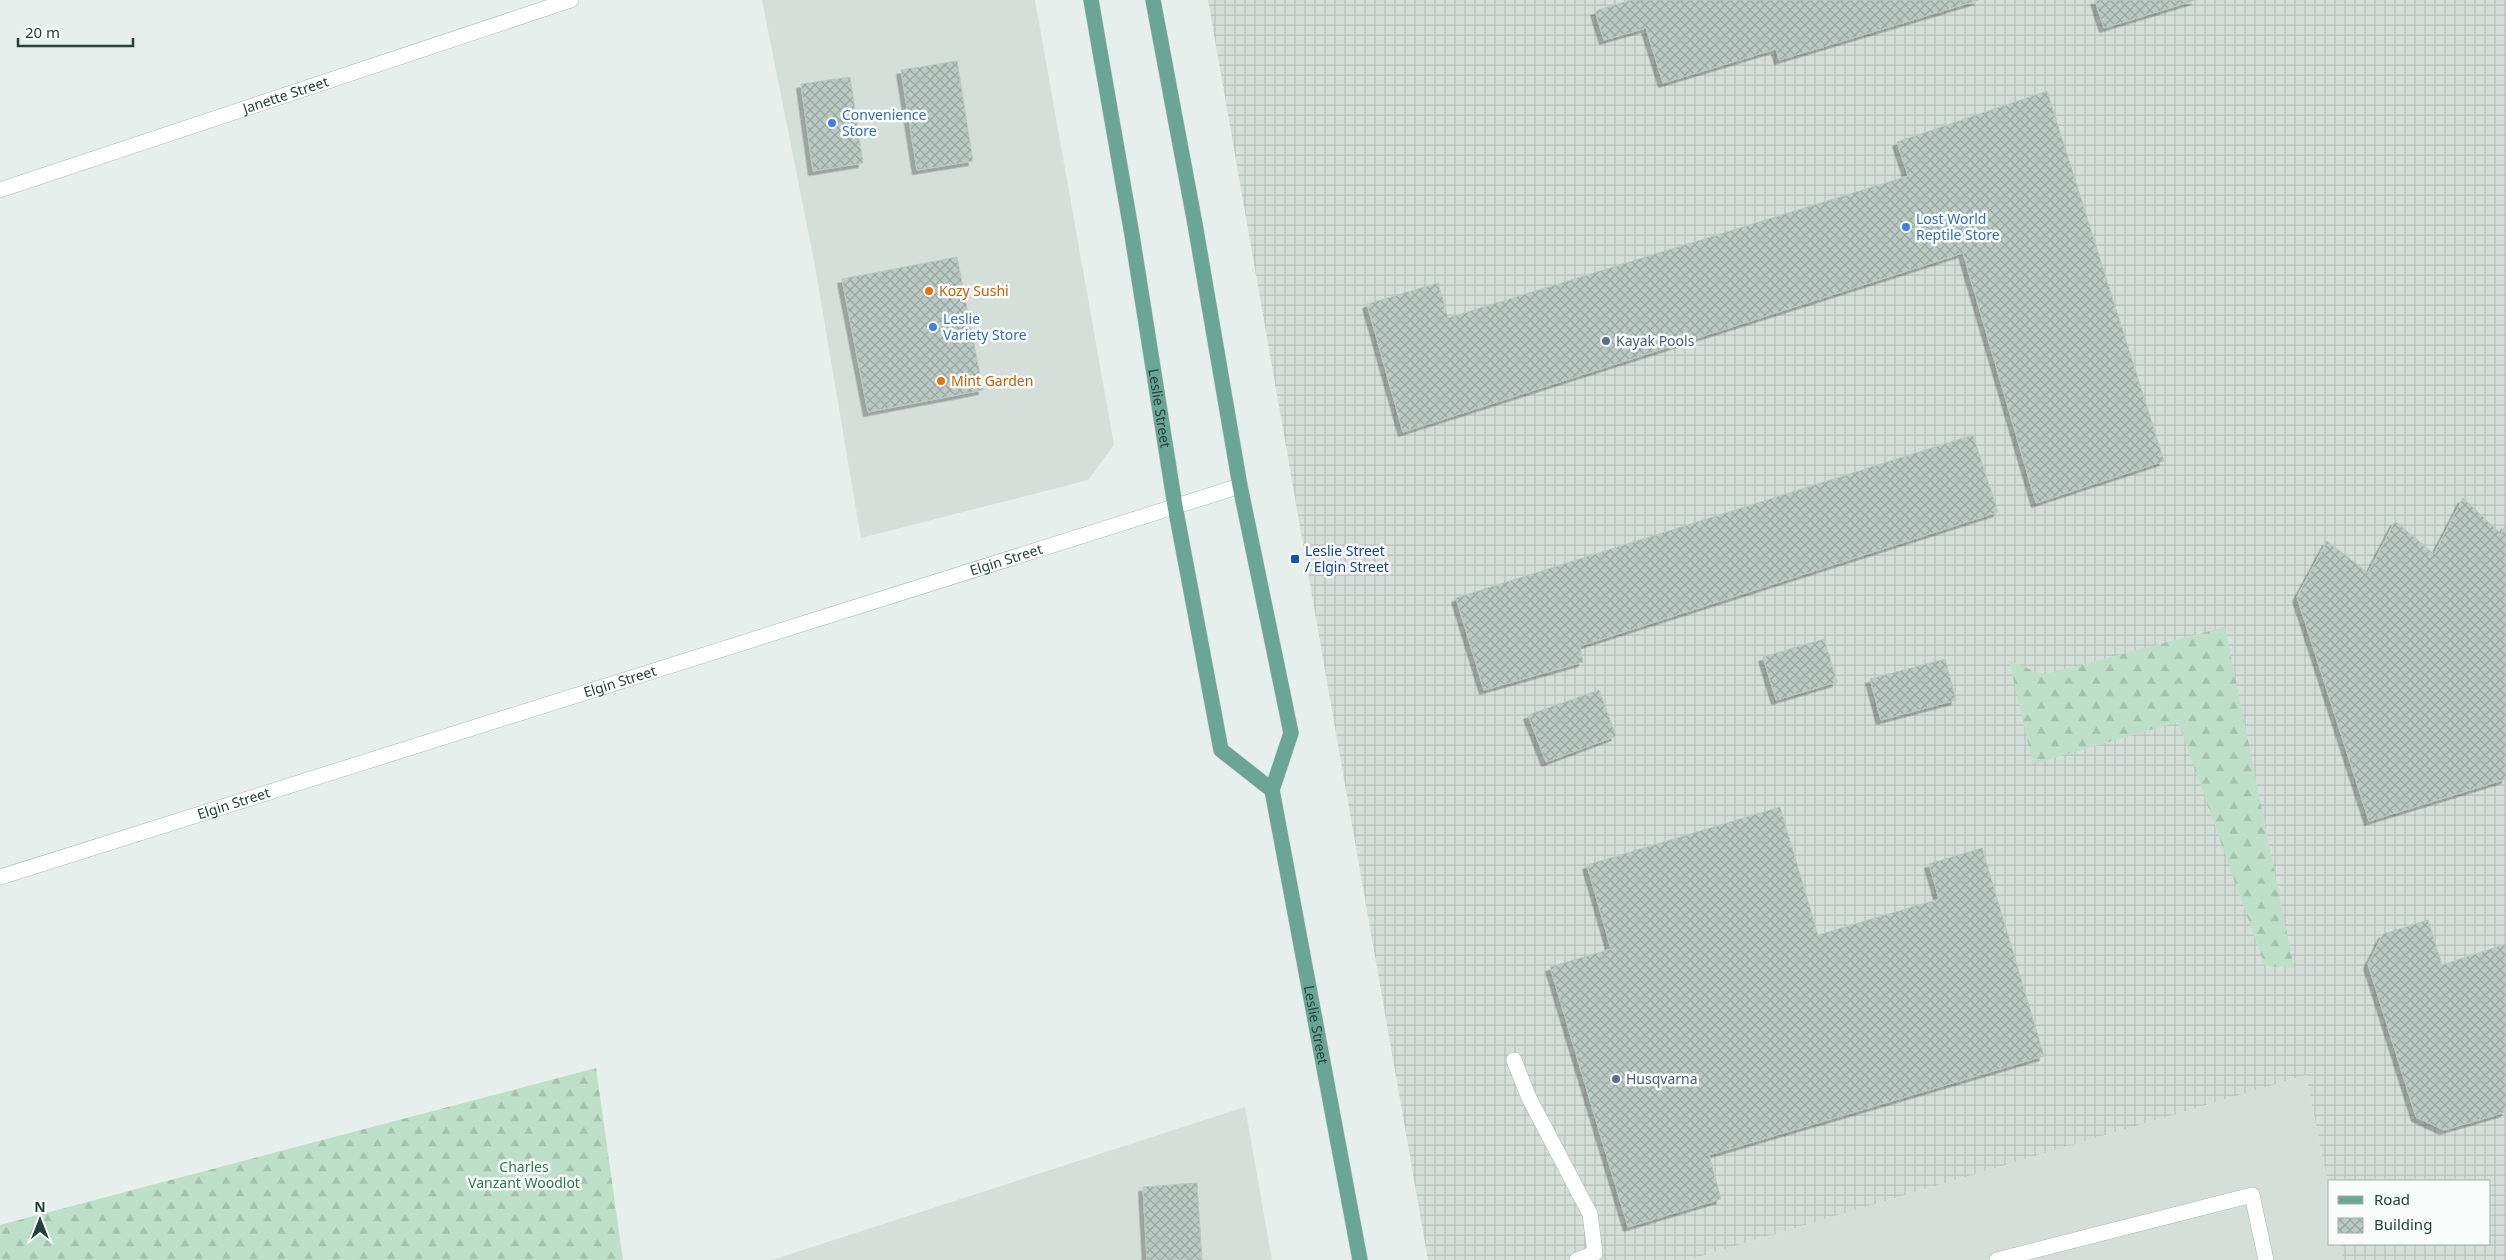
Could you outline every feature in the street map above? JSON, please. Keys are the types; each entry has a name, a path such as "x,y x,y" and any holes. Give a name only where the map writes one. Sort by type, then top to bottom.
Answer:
{"main road":[{"name":"Leslie Street","path":"1091,0 1132,235 1175,506 1221,750 1272,790"},
{"name":"Leslie Street","path":"1153,0 1195,224 1240,486 1291,733 1272,790 1360,1260"}],"street":[{"name":"Janette Street","path":"0,190 571,0"},
{"name":"Elgin Street","path":"0,877 1240,486"},
{"path":"1514,1060 1529,1098 1590,1214 1595,1253 1577,1260"},
{"path":"1997,1260 2252,1196 2266,1260"}],"shaded area":[{"path":"762,0 1035,0 1114,445 1088,480 861,538 815,266"},
{"path":"1208,0 2506,0 2506,1260 2343,1260 2340,1245 2491,1245 2491,1180 2328,1180 2328,1184 2306,1075 1688,1260 1428,1260"},
{"path":"2306,1075 2328,1184 2328,1245 2340,1245 2343,1260 1688,1260"},
{"path":"1245,1107 1272,1260 772,1260"}],"green space":[{"path":"2225,627 2294,968 2265,966 2178,722 2033,764 2009,660 2042,675"},
{"name":"Charles Vanzant Woodlot","path":"596,1068 623,1260 0,1260 0,1225"}],"building":[{"path":"1631,0 1979,0 1779,60 1776,49 1663,83 1646,28 1604,40 1595,11"},
{"path":"2095,0 2196,0 2104,28"},
{"path":"957,61 973,161 917,170 901,70"},
{"name":"Convenience Store","path":"850,77 863,163 813,171 801,84"},
{"path":"2047,91 2164,461 2036,503 1963,253 1403,432 1367,304 1438,283 1448,318 1908,176 1897,142"},
{"path":"957,257 983,390 868,412 842,279"},
{"path":"1973,435 1998,512 1580,646 1583,662 1484,690 1456,598"},
{"path":"2463,498 2501,534 2506,524 2506,779 2369,821 2297,597 2327,541 2368,573 2395,521 2434,554"},
{"path":"1824,639 1837,682 1776,700 1763,657"},
{"path":"1945,659 1956,700 1881,720 1870,679"},
{"path":"1599,690 1616,736 1546,762 1528,715"},
{"path":"1780,807 1818,935 1939,899 1929,864 1982,848 2044,1056 1709,1155 1721,1199 1628,1227 1550,967 1611,949 1587,865"},
{"path":"2428,920 2442,965 2506,944 2506,1112 2444,1130 2416,1117 2368,964 2383,934"},
{"path":"1197,1183 1202,1260 1147,1260 1143,1187"}],"place":[{"name":"Convenience Store","path":"832,123"},
{"name":"Lost World Reptile Store","path":"1906,227"},
{"name":"Kozy Sushi","path":"929,291"},
{"name":"Leslie Variety Store","path":"933,327"},
{"name":"Kayak Pools","path":"1606,341"},
{"name":"Mint Garden","path":"941,381"},
{"name":"Leslie Street / Elgin Street","path":"1295,559"},
{"name":"Husqvarna","path":"1616,1079"}]}
